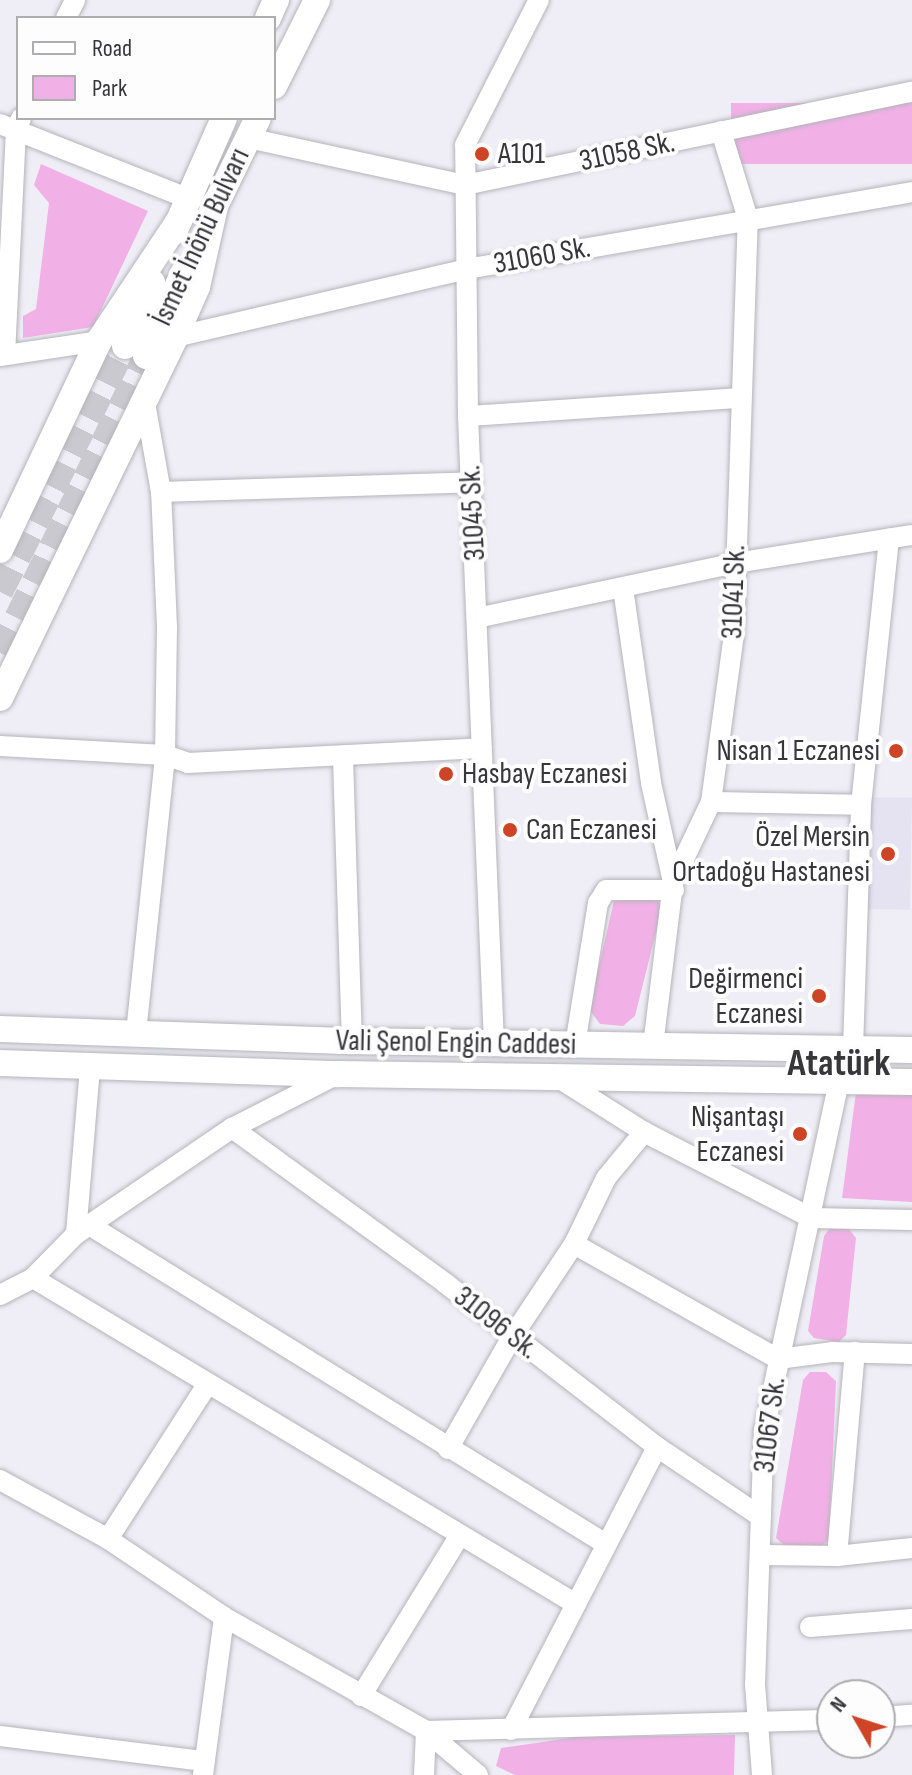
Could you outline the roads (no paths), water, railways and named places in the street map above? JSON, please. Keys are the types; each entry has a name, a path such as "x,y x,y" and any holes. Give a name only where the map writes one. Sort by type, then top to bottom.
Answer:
{"main road":[{"path":"276,82 317,0"},
{"name":"İsmet İnönü Bulvarı","path":"123,348 223,120"},
{"name":"İsmet İnönü Bulvarı","path":"123,348 216,202 253,128"},
{"path":"0,698 145,403 197,287 216,202"},
{"path":"0,550 123,348"},
{"name":"Vali Şenol Engin Caddesi","path":"0,1029 352,1041 912,1050"},
{"name":"Vali Şenol Engin Caddesi","path":"0,1063 338,1074 912,1082"}],"street":[{"name":"31045 Sk.","path":"494,1044 468,416 465,145 539,0"},
{"name":"31058 Sk.","path":"253,128 465,185 912,92"},
{"path":"123,348 3,356 12,124 185,209"},
{"name":"31041 Sk.","path":"653,1046 674,886 711,802 734,635 738,398 748,219 721,131"},
{"name":"31060 Sk.","path":"175,337 467,269 912,192"},
{"path":"468,416 738,398"},
{"path":"136,1033 165,755 161,492 145,403"},
{"path":"161,492 472,482"},
{"path":"477,618 735,563 912,535"},
{"path":"853,1049 861,805 889,538"},
{"path":"575,1045 598,903 606,890 674,886 651,783 623,588"},
{"path":"0,746 165,755 188,763 343,758 482,748"},
{"path":"343,758 352,1041"},
{"path":"711,802 861,805"},
{"path":"82,1229 90,1066"},
{"path":"0,1295 33,1278 82,1229 232,1128 338,1074"},
{"path":"553,1075 644,1132 811,1218 912,1220"},
{"name":"31067 Sk.","path":"762,1775 758,1725 764,1431 839,1081"},
{"name":"31096 Sk.","path":"232,1128 657,1447 761,1517"},
{"path":"448,1449 512,1337 574,1244 606,1178 644,1132"},
{"path":"82,1229 606,1544"},
{"path":"574,1244 778,1359 855,1352 912,1354"},
{"path":"33,1278 576,1604"},
{"path":"837,1556 855,1352"},
{"path":"108,1539 207,1385"},
{"path":"511,1730 657,1447"},
{"path":"0,1480 108,1539 224,1617 426,1731 478,1775"},
{"path":"361,1696 460,1535"},
{"path":"760,1555 837,1556 912,1548"},
{"path":"0,1736 204,1768 224,1617"},
{"path":"810,1627 912,1619"},
{"path":"426,1731 758,1725 816,1721"},
{"path":"424,1775 426,1731"}],"tunnel":[{"path":"0,592 125,346"},
{"path":"0,653 146,356"}],"place":[{"name":"A101","path":"482,154"},
{"name":"Nisan 1 Eczanesi","path":"896,751"},
{"name":"Hasbay Eczanesi","path":"446,774"},
{"name":"Can Eczanesi","path":"510,830"},
{"name":"Özel Mersin Ortadoğu Hastanesi","path":"888,854"},
{"name":"Değirmenci Eczanesi","path":"819,996"},
{"name":"Nişantaşı Eczanesi","path":"800,1134"}],"district":[{"name":"Atatürk","path":"839,1064"}]}
